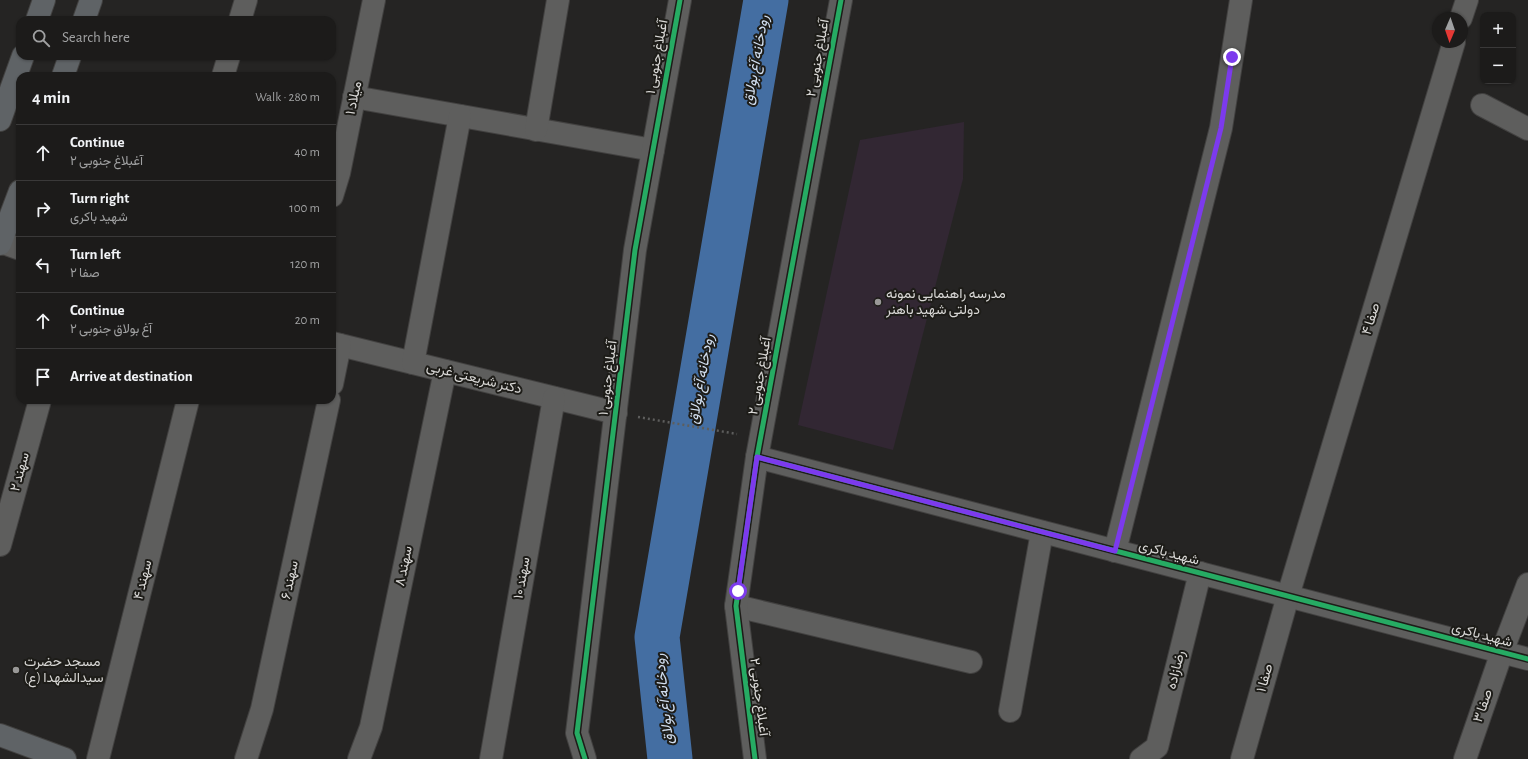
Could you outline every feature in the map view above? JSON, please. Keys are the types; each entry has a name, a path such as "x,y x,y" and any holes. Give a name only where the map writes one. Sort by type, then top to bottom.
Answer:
{"main road":[{"path":"38,16 44,0"},
{"path":"85,16 91,0"},
{"path":"17,72 22,60"},
{"path":"64,72 69,60"},
{"path":"0,120 16,75"},
{"path":"5,244 16,205"},
{"path":"0,735 65,759"}],"street":[{"path":"241,16 246,0"},
{"name":"میلاد ۱","path":"336,183 374,0"},
{"path":"536,130 558,0"},
{"name":"آغبلاغ جنوبی ۱","path":"585,759 576,733 636,250 680,0"},
{"name":"آغبلاغ جنوبی ۲","path":"755,759 736,606 759,447 841,0"},
{"path":"1115,551 1221,128 1241,0"},
{"path":"1463,12 1467,0"},
{"name":"صفا ۴","path":"1288,596 1452,48"},
{"path":"224,72 228,60"},
{"path":"354,97 653,150"},
{"path":"1482,105 1528,129"},
{"path":"413,363 460,116"},
{"name":"دکتر شریعتی غربی","path":"336,344 616,413"},
{"name":"سهند ۸","path":"359,759 370,727 445,371"},
{"name":"سهند ۱۰","path":"491,759 554,398"},
{"name":"سهند ۲","path":"0,545 39,404"},
{"name":"سهند ۴","path":"98,759 187,404"},
{"name":"سهند ۶","path":"246,759 262,709 328,404"},
{"name":"شهید باکری","path":"759,447 1042,532 1528,659"},
{"path":"1010,711 1042,532"},
{"name":"رضازاده","path":"1141,759 1157,747 1200,573"},
{"name":"صفا ۳","path":"1465,759 1502,652 1528,584"},
{"name":"صفا ۱","path":"1242,759 1288,596"},
{"path":"736,606 971,662"}],"path":[{"path":"616,413 759,447"}],"shaded area":[{"name":"مدرسه راهنمایی نمونه دولتی شهید باهنر","path":"964,122 963,179 893,450 798,425 860,140"}],"waterway":[{"name":"رودخانه آغ بولاق","path":"670,759 657,637 766,0"}],"cycle path":[{"path":"585,759 577,733 635,250 680,0"},
{"path":"755,759 736,606 757,457 841,0"},
{"path":"757,457 1528,659"}],"place":[{"name":"مدرسه راهنمایی نمونه دولتی شهید باهنر","path":"878,302"},
{"name":"مسجد حضرت سیدالشهدا (ع)","path":"16,670"}],"route":[{"path":"738,591 757,457 1115,551 1221,128 1232,57"}]}
